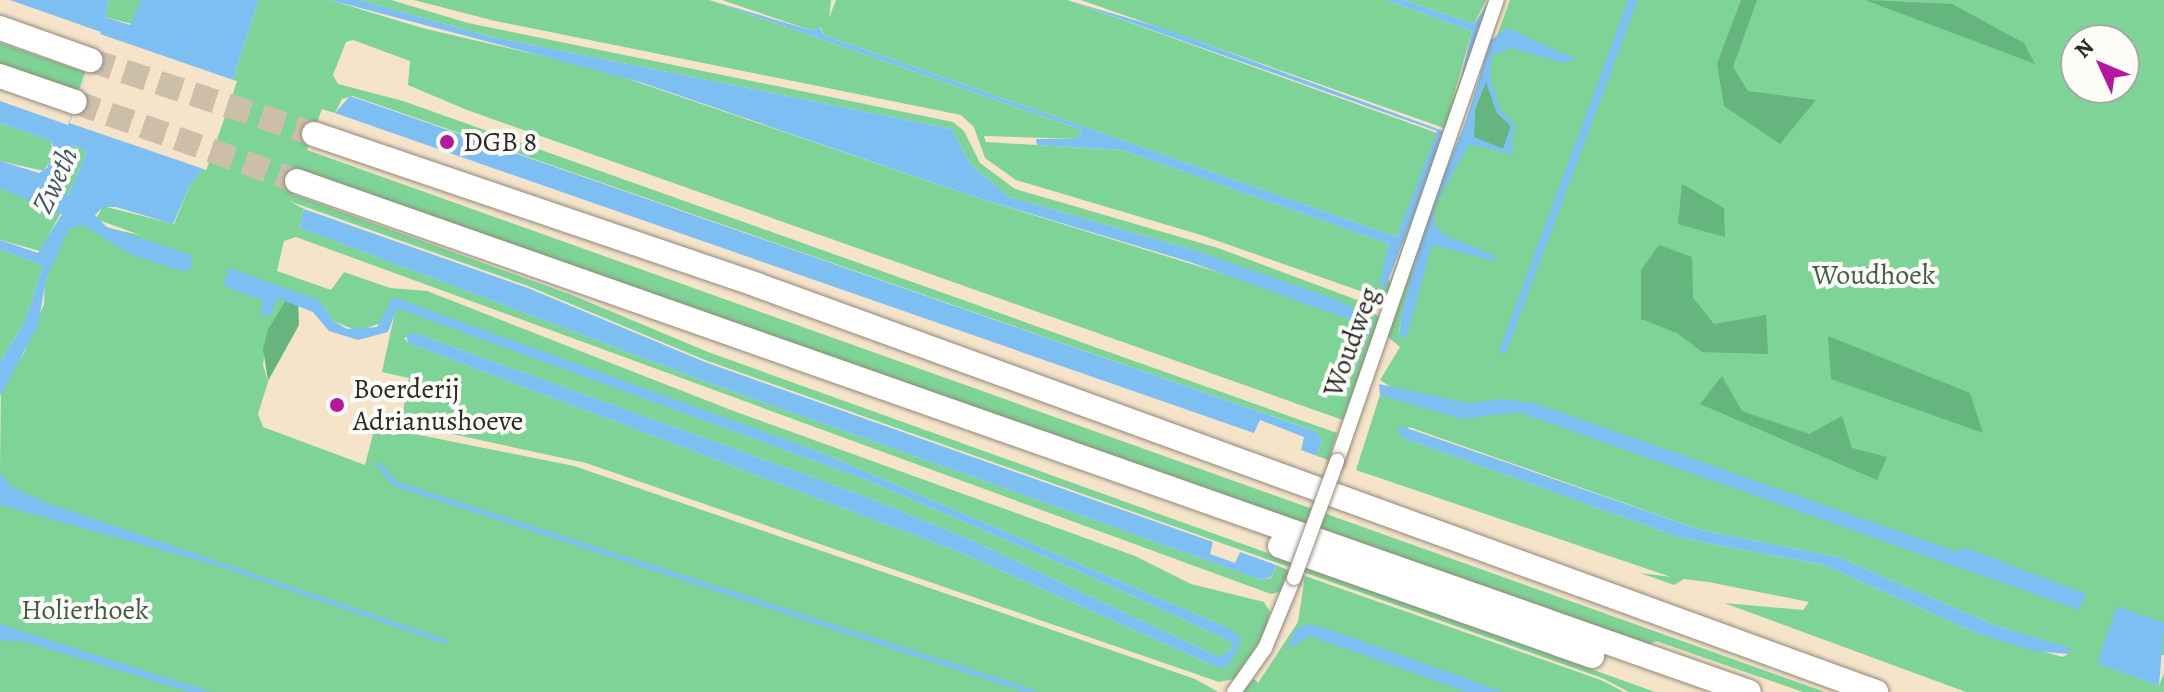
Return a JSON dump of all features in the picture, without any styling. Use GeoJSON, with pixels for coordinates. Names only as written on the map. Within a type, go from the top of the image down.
{"type":"FeatureCollection","features":[{"type":"Feature","properties":{"kind":"highway"},"geometry":{"type":"LineString","coordinates":[[0,28],[90,60]]}},
{"type":"Feature","properties":{"kind":"highway"},"geometry":{"type":"LineString","coordinates":[[0,76],[75,102]]}},
{"type":"Feature","properties":{"kind":"highway"},"geometry":{"type":"LineString","coordinates":[[314,134],[757,285],[1876,692]]}},
{"type":"Feature","properties":{"kind":"highway"},"geometry":{"type":"LineString","coordinates":[[297,181],[737,333],[1061,453],[1749,692]]}},
{"type":"Feature","properties":{"kind":"highway"},"geometry":{"type":"LineString","coordinates":[[1061,453],[1394,589],[1699,692]]}},
{"type":"Feature","properties":{"kind":"street","name":"Woudweg"},"geometry":{"type":"LineString","coordinates":[[1234,692],[1272,635],[1294,578],[1497,0]]}},
{"type":"Feature","properties":{"kind":"green space"},"geometry":{"type":"Polygon","coordinates":[[[109,0],[141,0],[132,24],[105,17],[109,0]]]}},
{"type":"Feature","properties":{"kind":"green space","name":"Holierhoek"},"geometry":{"type":"Polygon","coordinates":[[[259,0],[330,0],[422,28],[602,70],[972,196],[1272,289],[1363,324],[1338,392],[1342,397],[1372,326],[1369,316],[1194,250],[1009,197],[970,164],[952,129],[488,36],[359,0],[391,0],[468,23],[953,122],[964,131],[980,163],[1015,189],[1218,248],[1360,301],[1380,318],[1343,420],[467,110],[408,85],[410,61],[353,40],[346,42],[333,75],[338,84],[403,101],[1337,433],[1328,460],[1317,456],[1322,439],[1315,431],[353,96],[342,99],[335,113],[322,109],[307,150],[1825,692],[1803,692],[1656,641],[1649,645],[300,170],[292,194],[572,295],[708,352],[1655,692],[1629,692],[1602,678],[705,360],[528,286],[289,201],[304,209],[300,228],[715,385],[1262,580],[1271,578],[1276,565],[1288,570],[1280,592],[1271,594],[296,237],[284,241],[277,271],[331,290],[344,272],[390,288],[427,291],[731,410],[1135,556],[1191,584],[1264,602],[1270,612],[1264,635],[1234,679],[1219,682],[586,463],[401,423],[409,378],[382,372],[396,307],[866,480],[1076,570],[1230,641],[1233,648],[1219,657],[967,538],[859,494],[415,333],[404,338],[408,343],[964,554],[1219,668],[1239,649],[1226,627],[825,454],[393,298],[381,323],[358,331],[333,321],[319,300],[290,293],[268,329],[263,365],[268,382],[258,414],[263,427],[365,465],[375,426],[574,466],[1195,679],[1218,692],[0,692],[0,495],[447,640],[46,503],[9,486],[0,471],[1,389],[24,353],[44,304],[45,279],[67,231],[80,222],[140,235],[96,219],[103,206],[174,224],[189,187],[205,165],[259,0]]]}},
{"type":"Feature","properties":{"kind":"green space"},"geometry":{"type":"Polygon","coordinates":[[[414,0],[709,0],[1082,130],[1075,139],[984,136],[986,142],[1122,150],[1389,244],[1383,272],[1390,282],[1444,128],[1081,0],[1386,0],[1472,31],[1451,105],[1490,0],[1494,0],[1388,297],[1383,299],[1201,235],[1016,180],[985,158],[974,127],[961,115],[495,21],[414,0]]]}},
{"type":"Feature","properties":{"kind":"green space"},"geometry":{"type":"Polygon","coordinates":[[[722,0],[831,0],[829,18],[836,0],[1067,0],[1440,134],[1397,237],[824,35],[821,28],[810,30],[722,0]]]}},
{"type":"Feature","properties":{"kind":"green space"},"geometry":{"type":"Polygon","coordinates":[[[1404,0],[1486,0],[1474,24],[1404,0]]]}},
{"type":"Feature","properties":{"kind":"green space","name":"Woudhoek"},"geometry":{"type":"Polygon","coordinates":[[[1510,0],[2164,0],[2164,655],[2098,663],[2159,686],[2164,673],[2164,692],[1966,692],[1724,603],[1803,610],[1809,602],[1708,582],[1684,579],[1674,585],[1640,573],[1671,577],[1356,470],[1380,395],[1388,397],[1391,387],[1380,380],[1400,347],[1387,336],[1418,249],[1398,335],[1435,206],[1510,0]],[[1409,427],[1403,438],[1681,538],[1824,565],[1978,634],[2063,657],[2068,654],[2069,648],[1994,625],[1838,557],[1701,530],[1409,427]]]}},
{"type":"Feature","properties":{"kind":"green space"},"geometry":{"type":"Polygon","coordinates":[[[1741,0],[1757,0],[1733,67],[1748,91],[1816,100],[1780,144],[1724,106],[1717,64],[1741,0]]]}},
{"type":"Feature","properties":{"kind":"green space"},"geometry":{"type":"Polygon","coordinates":[[[1865,0],[1952,4],[2024,43],[2035,64],[1865,0]]]}},
{"type":"Feature","properties":{"kind":"green space"},"geometry":{"type":"Polygon","coordinates":[[[0,43],[85,72],[78,92],[0,65],[0,43]]]}},
{"type":"Feature","properties":{"kind":"green space"},"geometry":{"type":"Polygon","coordinates":[[[1486,81],[1497,113],[1511,126],[1503,149],[1474,138],[1475,109],[1486,81]]]}},
{"type":"Feature","properties":{"kind":"green space"},"geometry":{"type":"Polygon","coordinates":[[[0,123],[51,141],[53,155],[44,171],[0,161],[0,123]]]}},
{"type":"Feature","properties":{"kind":"green space"},"geometry":{"type":"Polygon","coordinates":[[[74,145],[87,152],[68,195],[57,186],[74,145]]]}},
{"type":"Feature","properties":{"kind":"green space"},"geometry":{"type":"Polygon","coordinates":[[[1682,184],[1724,208],[1725,237],[1678,224],[1682,184]]]}},
{"type":"Feature","properties":{"kind":"green space"},"geometry":{"type":"Polygon","coordinates":[[[0,188],[62,211],[40,251],[0,240],[0,188]]]}},
{"type":"Feature","properties":{"kind":"green space"},"geometry":{"type":"Polygon","coordinates":[[[1659,245],[1692,257],[1693,298],[1714,324],[1766,315],[1768,354],[1702,352],[1677,333],[1641,319],[1641,270],[1659,245]]]}},
{"type":"Feature","properties":{"kind":"green space"},"geometry":{"type":"Polygon","coordinates":[[[0,249],[43,266],[25,321],[0,362],[0,249]]]}},
{"type":"Feature","properties":{"kind":"green space"},"geometry":{"type":"Polygon","coordinates":[[[290,293],[298,297],[299,325],[268,381],[263,349],[268,329],[290,293]]]}},
{"type":"Feature","properties":{"kind":"green space"},"geometry":{"type":"Polygon","coordinates":[[[1828,336],[1970,393],[1983,433],[1831,379],[1828,336]]]}},
{"type":"Feature","properties":{"kind":"green space"},"geometry":{"type":"Polygon","coordinates":[[[1722,376],[1742,411],[1809,434],[1842,416],[1852,448],[1887,457],[1877,480],[1700,404],[1722,376]]]}},
{"type":"Feature","properties":{"kind":"green space"},"geometry":{"type":"Polygon","coordinates":[[[1305,576],[1601,680],[1624,692],[1243,692],[1254,679],[1258,683],[1298,622],[1305,576]]]}},
{"type":"Feature","properties":{"kind":"water","name":"Zweth"},"geometry":{"type":"Polygon","coordinates":[[[10,0],[109,0],[105,17],[130,25],[141,0],[259,0],[205,165],[189,187],[173,224],[116,207],[103,207],[95,215],[107,227],[192,255],[191,269],[186,272],[132,255],[83,225],[69,229],[46,279],[38,326],[0,396],[0,362],[25,321],[43,266],[0,249],[0,240],[38,253],[62,214],[0,188],[0,161],[39,173],[47,168],[54,149],[51,141],[0,123],[0,101],[68,125],[101,32],[10,0]],[[74,145],[57,186],[68,195],[87,152],[74,145]]]}},
{"type":"Feature","properties":{"kind":"water"},"geometry":{"type":"Polygon","coordinates":[[[330,0],[359,0],[488,36],[952,129],[970,164],[1009,197],[1194,250],[1340,301],[1370,316],[1372,326],[1340,398],[1338,392],[1363,327],[1359,323],[1190,262],[972,196],[640,82],[330,0]]]}},
{"type":"Feature","properties":{"kind":"water"},"geometry":{"type":"Polygon","coordinates":[[[709,0],[810,30],[820,28],[824,35],[1397,237],[1437,131],[1067,0],[1165,29],[1446,132],[1385,288],[1379,284],[1389,244],[1122,150],[1037,145],[1036,139],[1075,139],[1082,130],[709,0]]]}},
{"type":"Feature","properties":{"kind":"water"},"geometry":{"type":"Polygon","coordinates":[[[1386,0],[1404,0],[1474,24],[1490,0],[1454,106],[1472,31],[1386,0]]]}},
{"type":"Feature","properties":{"kind":"water"},"geometry":{"type":"Polygon","coordinates":[[[1628,0],[1638,0],[1505,355],[1499,351],[1628,0]]]}},
{"type":"Feature","properties":{"kind":"water"},"geometry":{"type":"Polygon","coordinates":[[[1507,28],[1576,59],[1564,63],[1511,48],[1493,55],[1490,76],[1500,110],[1515,125],[1511,147],[1515,155],[1469,144],[1435,206],[1434,223],[1443,234],[1495,256],[1494,261],[1432,245],[1407,335],[1400,339],[1401,316],[1430,207],[1465,124],[1491,40],[1507,28]],[[1486,82],[1475,109],[1474,137],[1503,149],[1511,126],[1497,113],[1486,82]]]}},
{"type":"Feature","properties":{"kind":"water"},"geometry":{"type":"Polygon","coordinates":[[[350,96],[1315,431],[1322,439],[1317,456],[1301,450],[1304,437],[1260,420],[1254,433],[335,113],[350,96]]]}},
{"type":"Feature","properties":{"kind":"water"},"geometry":{"type":"Polygon","coordinates":[[[304,209],[528,288],[705,362],[1213,542],[1210,554],[1235,563],[1240,552],[1276,565],[1271,577],[1262,580],[715,385],[300,228],[304,209]]]}},
{"type":"Feature","properties":{"kind":"water"},"geometry":{"type":"Polygon","coordinates":[[[229,268],[319,300],[333,321],[347,329],[377,327],[393,297],[825,454],[1226,627],[1240,636],[1239,649],[1228,665],[1219,668],[964,554],[408,343],[406,335],[415,333],[859,494],[967,538],[1219,657],[1233,648],[1230,641],[1076,570],[866,480],[397,308],[388,332],[358,340],[329,331],[313,312],[277,298],[270,316],[262,315],[262,300],[223,286],[229,268]]]}},
{"type":"Feature","properties":{"kind":"water"},"geometry":{"type":"Polygon","coordinates":[[[1379,384],[1467,403],[1503,399],[1534,403],[1955,551],[1967,548],[2086,594],[2079,610],[1518,412],[1462,419],[1380,395],[1379,384]]]}},
{"type":"Feature","properties":{"kind":"water"},"geometry":{"type":"Polygon","coordinates":[[[1401,426],[1701,530],[1838,557],[1994,625],[2070,648],[2068,654],[2034,651],[1978,634],[1824,565],[1681,538],[1403,438],[1398,431],[1401,426]]]}},
{"type":"Feature","properties":{"kind":"water"},"geometry":{"type":"Polygon","coordinates":[[[0,471],[10,486],[47,503],[448,640],[446,644],[215,565],[0,505],[0,471]]]}},
{"type":"Feature","properties":{"kind":"water"},"geometry":{"type":"Polygon","coordinates":[[[2117,606],[2164,623],[2159,686],[2097,663],[2117,606]]]}},
{"type":"Feature","properties":{"kind":"water"},"geometry":{"type":"Polygon","coordinates":[[[0,624],[211,692],[190,692],[26,642],[0,640],[0,624]]]}},
{"type":"Feature","properties":{"kind":"water"},"geometry":{"type":"Polygon","coordinates":[[[1308,624],[1503,692],[1467,692],[1310,636],[1287,650],[1295,630],[1308,624]]]}},
{"type":"Feature","properties":{"kind":"pier"},"geometry":{"type":"Polygon","coordinates":[[[100,34],[237,81],[206,170],[69,123],[100,34]]]}},
{"type":"Feature","properties":{"kind":"waterway"},"geometry":{"type":"LineString","coordinates":[[378,464],[394,483],[1034,692]]}},
{"type":"Feature","properties":{"kind":"tunnel"},"geometry":{"type":"LineString","coordinates":[[90,60],[314,134]]}},
{"type":"Feature","properties":{"kind":"tunnel"},"geometry":{"type":"LineString","coordinates":[[75,102],[297,181]]}},
{"type":"Feature","properties":{"kind":"place","name":"DGB 8"},"geometry":{"type":"Point","coordinates":[447,142]}},
{"type":"Feature","properties":{"kind":"place","name":"Boerderij Adrianushoeve"},"geometry":{"type":"Point","coordinates":[337,405]}}]}
